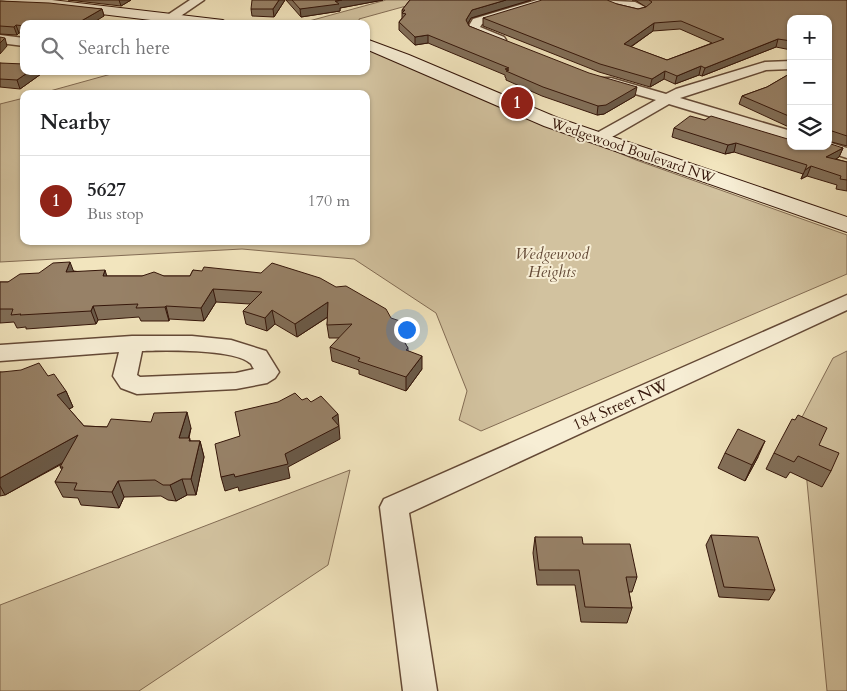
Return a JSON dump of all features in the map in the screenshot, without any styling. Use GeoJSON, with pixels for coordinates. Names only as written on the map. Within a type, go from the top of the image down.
{"type":"FeatureCollection","features":[{"type":"Feature","properties":{"kind":"street"},"geometry":{"type":"LineString","coordinates":[[156,20],[180,0]]}},
{"type":"Feature","properties":{"kind":"street"},"geometry":{"type":"LineString","coordinates":[[0,2],[51,4],[156,20],[198,0]]}},
{"type":"Feature","properties":{"kind":"street"},"geometry":{"type":"LineString","coordinates":[[510,44],[473,29],[477,22],[549,0]]}},
{"type":"Feature","properties":{"kind":"street"},"geometry":{"type":"LineString","coordinates":[[0,39],[20,42]]}},
{"type":"Feature","properties":{"kind":"street","name":"Wedgewood Boulevard NW"},"geometry":{"type":"LineString","coordinates":[[370,46],[403,58],[513,107],[847,225]]}},
{"type":"Feature","properties":{"kind":"street"},"geometry":{"type":"LineString","coordinates":[[765,66],[765,58],[768,55],[777,54],[787,57]]}},
{"type":"Feature","properties":{"kind":"street"},"geometry":{"type":"LineString","coordinates":[[607,141],[677,102],[720,82],[765,66],[787,65]]}},
{"type":"Feature","properties":{"kind":"street"},"geometry":{"type":"LineString","coordinates":[[593,77],[787,135]]}},
{"type":"Feature","properties":{"kind":"street"},"geometry":{"type":"LineString","coordinates":[[832,148],[847,153]]}},
{"type":"Feature","properties":{"kind":"street"},"geometry":{"type":"LineString","coordinates":[[803,210],[847,217]]}},
{"type":"Feature","properties":{"kind":"street","name":"184 Street NW"},"geometry":{"type":"LineString","coordinates":[[420,691],[394,507],[847,302]]}},
{"type":"Feature","properties":{"kind":"street"},"geometry":{"type":"LineString","coordinates":[[0,353],[132,343],[194,342],[232,348],[263,360],[267,366],[267,372],[259,377],[236,381],[138,386],[129,382],[125,376],[132,343]]}},
{"type":"Feature","properties":{"kind":"green space"},"geometry":{"type":"Polygon","coordinates":[[[386,0],[428,0],[359,20],[313,20],[386,0]]]}},
{"type":"Feature","properties":{"kind":"green space","name":"Wedgewood Heights"},"geometry":{"type":"Polygon","coordinates":[[[370,51],[636,160],[847,235],[847,274],[481,431],[459,420],[467,391],[436,313],[354,259],[242,249],[0,262],[0,104],[20,99],[20,245],[370,245],[370,90],[53,90],[108,75],[370,75],[370,51]]]}},
{"type":"Feature","properties":{"kind":"green space"},"geometry":{"type":"Polygon","coordinates":[[[847,351],[847,691],[827,691],[801,419],[833,358],[847,351]]]}},
{"type":"Feature","properties":{"kind":"green space"},"geometry":{"type":"Polygon","coordinates":[[[350,470],[328,565],[139,691],[0,691],[0,605],[350,470]]]}},
{"type":"Feature","properties":{"kind":"building"},"geometry":{"type":"Polygon","coordinates":[[[252,0],[279,0],[273,9],[251,9],[252,0]]]}},
{"type":"Feature","properties":{"kind":"building"},"geometry":{"type":"Polygon","coordinates":[[[292,0],[342,0],[335,1],[339,4],[300,9],[292,0]]]}},
{"type":"Feature","properties":{"kind":"building"},"geometry":{"type":"Polygon","coordinates":[[[410,0],[506,0],[472,10],[466,20],[469,26],[589,73],[637,87],[606,105],[598,106],[543,87],[506,71],[509,70],[505,69],[509,68],[428,35],[415,37],[399,22],[406,14],[402,13],[405,10],[402,10],[410,0]]]}},
{"type":"Feature","properties":{"kind":"building"},"geometry":{"type":"Polygon","coordinates":[[[542,0],[607,0],[638,9],[646,7],[652,2],[649,0],[847,0],[847,136],[832,131],[832,15],[787,15],[787,40],[778,39],[705,68],[701,66],[677,76],[665,71],[652,79],[600,64],[483,18],[542,0]],[[681,21],[654,23],[624,44],[667,60],[724,39],[681,21]]]}},
{"type":"Feature","properties":{"kind":"building"},"geometry":{"type":"Polygon","coordinates":[[[0,1],[49,3],[102,9],[83,20],[20,20],[20,26],[0,26],[0,1]]]}},
{"type":"Feature","properties":{"kind":"building"},"geometry":{"type":"Polygon","coordinates":[[[0,63],[20,64],[20,75],[24,75],[17,80],[0,79],[0,63]]]}},
{"type":"Feature","properties":{"kind":"building"},"geometry":{"type":"Polygon","coordinates":[[[787,75],[787,115],[742,96],[767,87],[787,75]]]}},
{"type":"Feature","properties":{"kind":"building"},"geometry":{"type":"Polygon","coordinates":[[[690,116],[705,120],[711,116],[787,139],[787,150],[832,150],[832,144],[843,148],[826,157],[847,162],[847,180],[840,179],[841,176],[811,166],[805,170],[807,165],[736,143],[728,145],[674,128],[690,116]]]}},
{"type":"Feature","properties":{"kind":"building"},"geometry":{"type":"Polygon","coordinates":[[[70,262],[66,272],[105,270],[103,276],[142,276],[154,272],[164,276],[190,276],[193,270],[202,271],[204,267],[261,273],[272,263],[320,278],[336,287],[346,286],[386,309],[391,318],[400,321],[399,333],[408,348],[406,350],[422,356],[406,377],[358,361],[360,358],[330,347],[352,324],[327,325],[328,302],[295,324],[272,310],[265,318],[243,311],[262,292],[213,289],[201,308],[166,306],[136,308],[138,304],[93,306],[91,311],[20,315],[11,315],[13,309],[0,309],[0,282],[8,282],[20,274],[39,273],[53,263],[70,262]]]}},
{"type":"Feature","properties":{"kind":"building"},"geometry":{"type":"Polygon","coordinates":[[[39,363],[48,376],[54,374],[66,391],[57,395],[84,426],[107,427],[111,419],[151,422],[154,413],[187,412],[179,438],[190,438],[189,441],[200,441],[191,479],[182,479],[170,485],[163,485],[155,480],[118,481],[112,492],[74,490],[77,483],[55,482],[63,467],[60,467],[78,435],[0,478],[0,372],[21,370],[39,363]]]}},
{"type":"Feature","properties":{"kind":"building"},"geometry":{"type":"Polygon","coordinates":[[[295,393],[302,400],[307,398],[311,402],[321,396],[338,414],[332,418],[339,426],[285,454],[288,464],[235,477],[234,474],[221,477],[215,444],[240,436],[235,412],[278,402],[295,393]]]}},
{"type":"Feature","properties":{"kind":"building"},"geometry":{"type":"Polygon","coordinates":[[[798,415],[827,428],[819,445],[839,453],[831,471],[798,456],[794,462],[774,453],[792,419],[795,420],[798,415]]]}},
{"type":"Feature","properties":{"kind":"building"},"geometry":{"type":"Polygon","coordinates":[[[738,429],[765,441],[752,465],[725,453],[738,429]]]}},
{"type":"Feature","properties":{"kind":"building"},"geometry":{"type":"Polygon","coordinates":[[[711,535],[758,537],[775,590],[724,587],[711,535]]]}},
{"type":"Feature","properties":{"kind":"building"},"geometry":{"type":"Polygon","coordinates":[[[535,537],[582,537],[583,544],[630,544],[637,577],[626,577],[632,608],[585,607],[579,570],[539,570],[535,537]]]}},
{"type":"Feature","properties":{"kind":"place","name":"5627"},"geometry":{"type":"Point","coordinates":[517,103]}}]}
